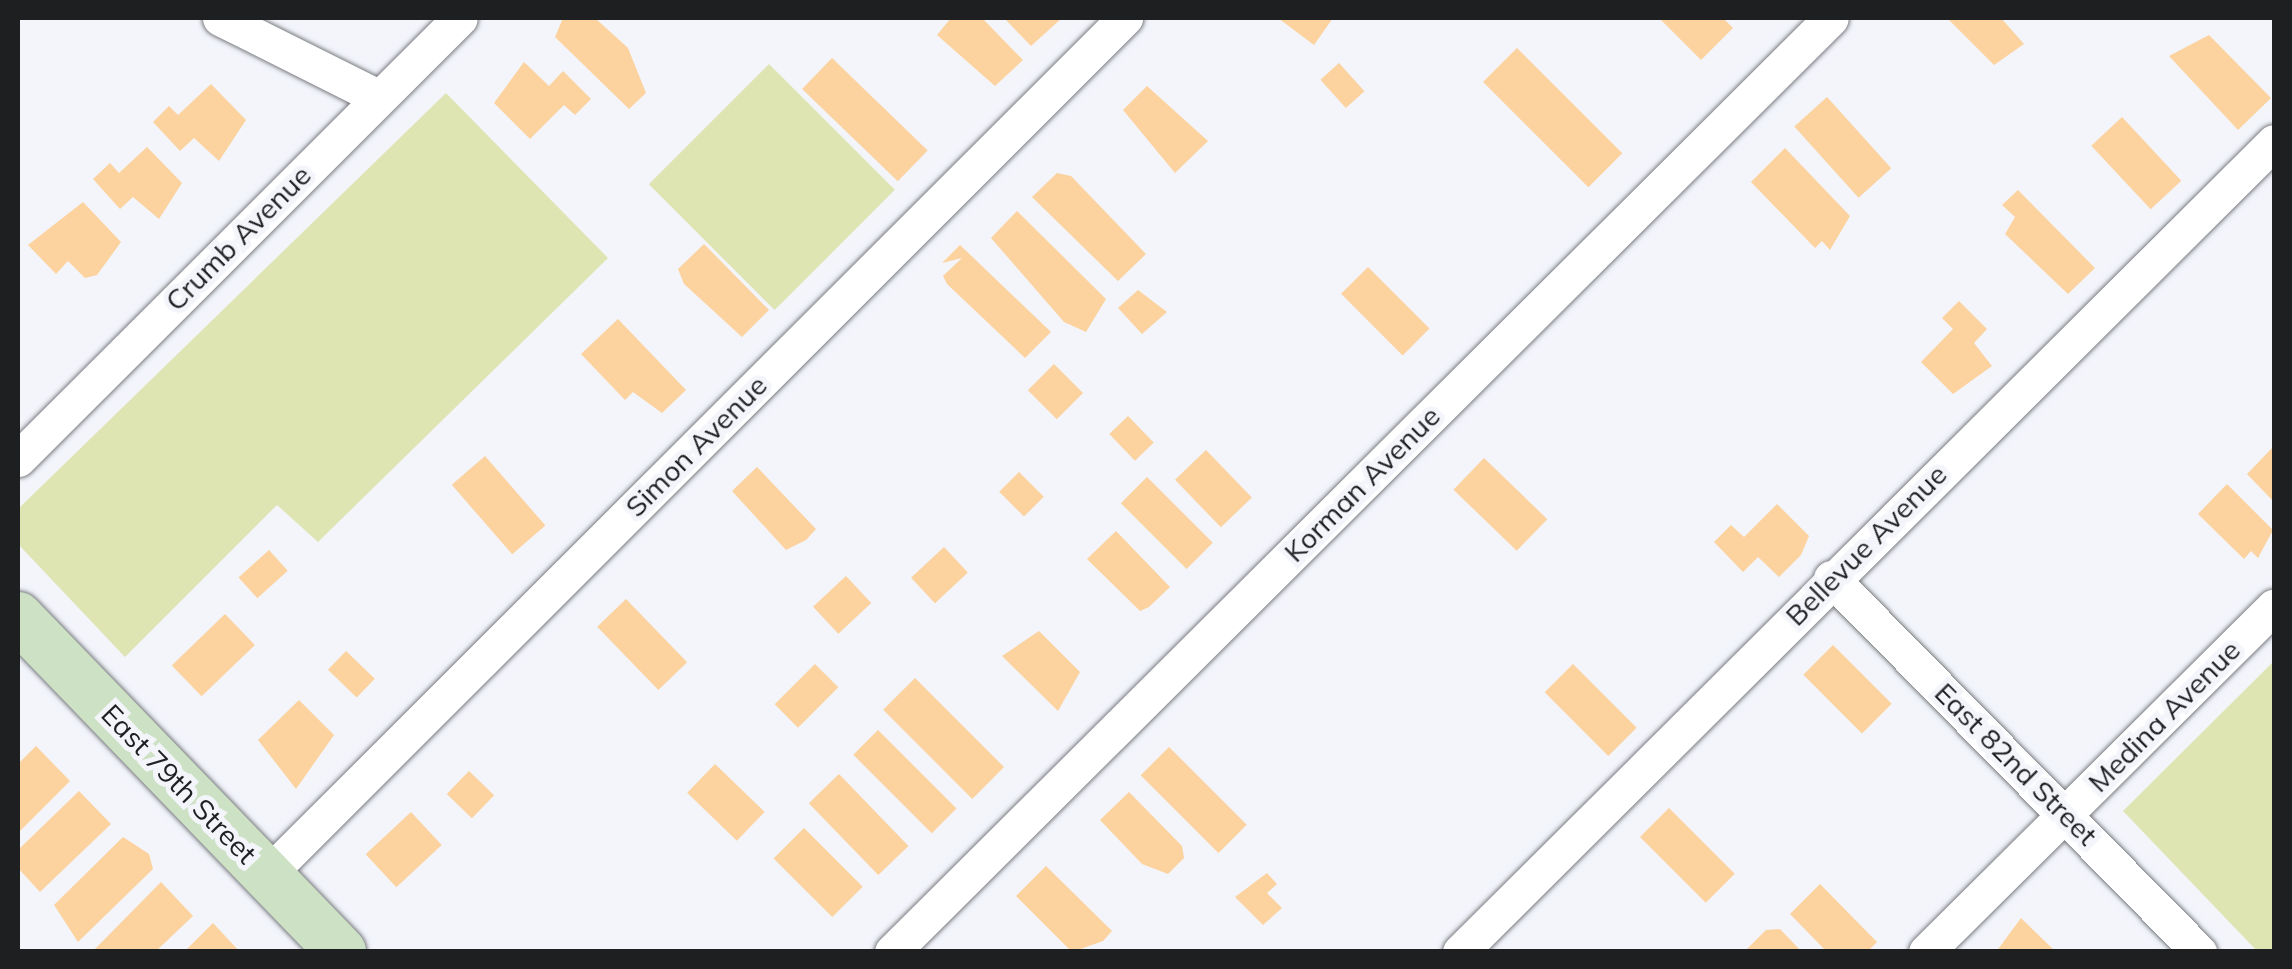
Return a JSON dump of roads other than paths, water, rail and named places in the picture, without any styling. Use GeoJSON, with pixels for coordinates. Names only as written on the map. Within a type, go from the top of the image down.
{"type":"FeatureCollection","features":[{"type":"Feature","properties":{"kind":"main road","name":"East 79th Street"},"geometry":{"type":"LineString","coordinates":[[18,617],[341,952]]}},
{"type":"Feature","properties":{"kind":"street"},"geometry":{"type":"LineString","coordinates":[[220,18],[378,97]]}},
{"type":"Feature","properties":{"kind":"street","name":"Crumb Avenue"},"geometry":{"type":"LineString","coordinates":[[18,459],[460,18]]}},
{"type":"Feature","properties":{"kind":"street","name":"Simon Avenue"},"geometry":{"type":"LineString","coordinates":[[267,875],[1126,18]]}},
{"type":"Feature","properties":{"kind":"street","name":"Korman Avenue"},"geometry":{"type":"LineString","coordinates":[[892,952],[1831,18]]}},
{"type":"Feature","properties":{"kind":"street","name":"Bellevue Avenue"},"geometry":{"type":"LineString","coordinates":[[1460,952],[1831,578],[2274,142]]}},
{"type":"Feature","properties":{"kind":"street","name":"East 82nd Street"},"geometry":{"type":"LineString","coordinates":[[1831,578],[2199,952]]}},
{"type":"Feature","properties":{"kind":"street","name":"Medina Avenue"},"geometry":{"type":"LineString","coordinates":[[1926,952],[2274,607]]}}]}
